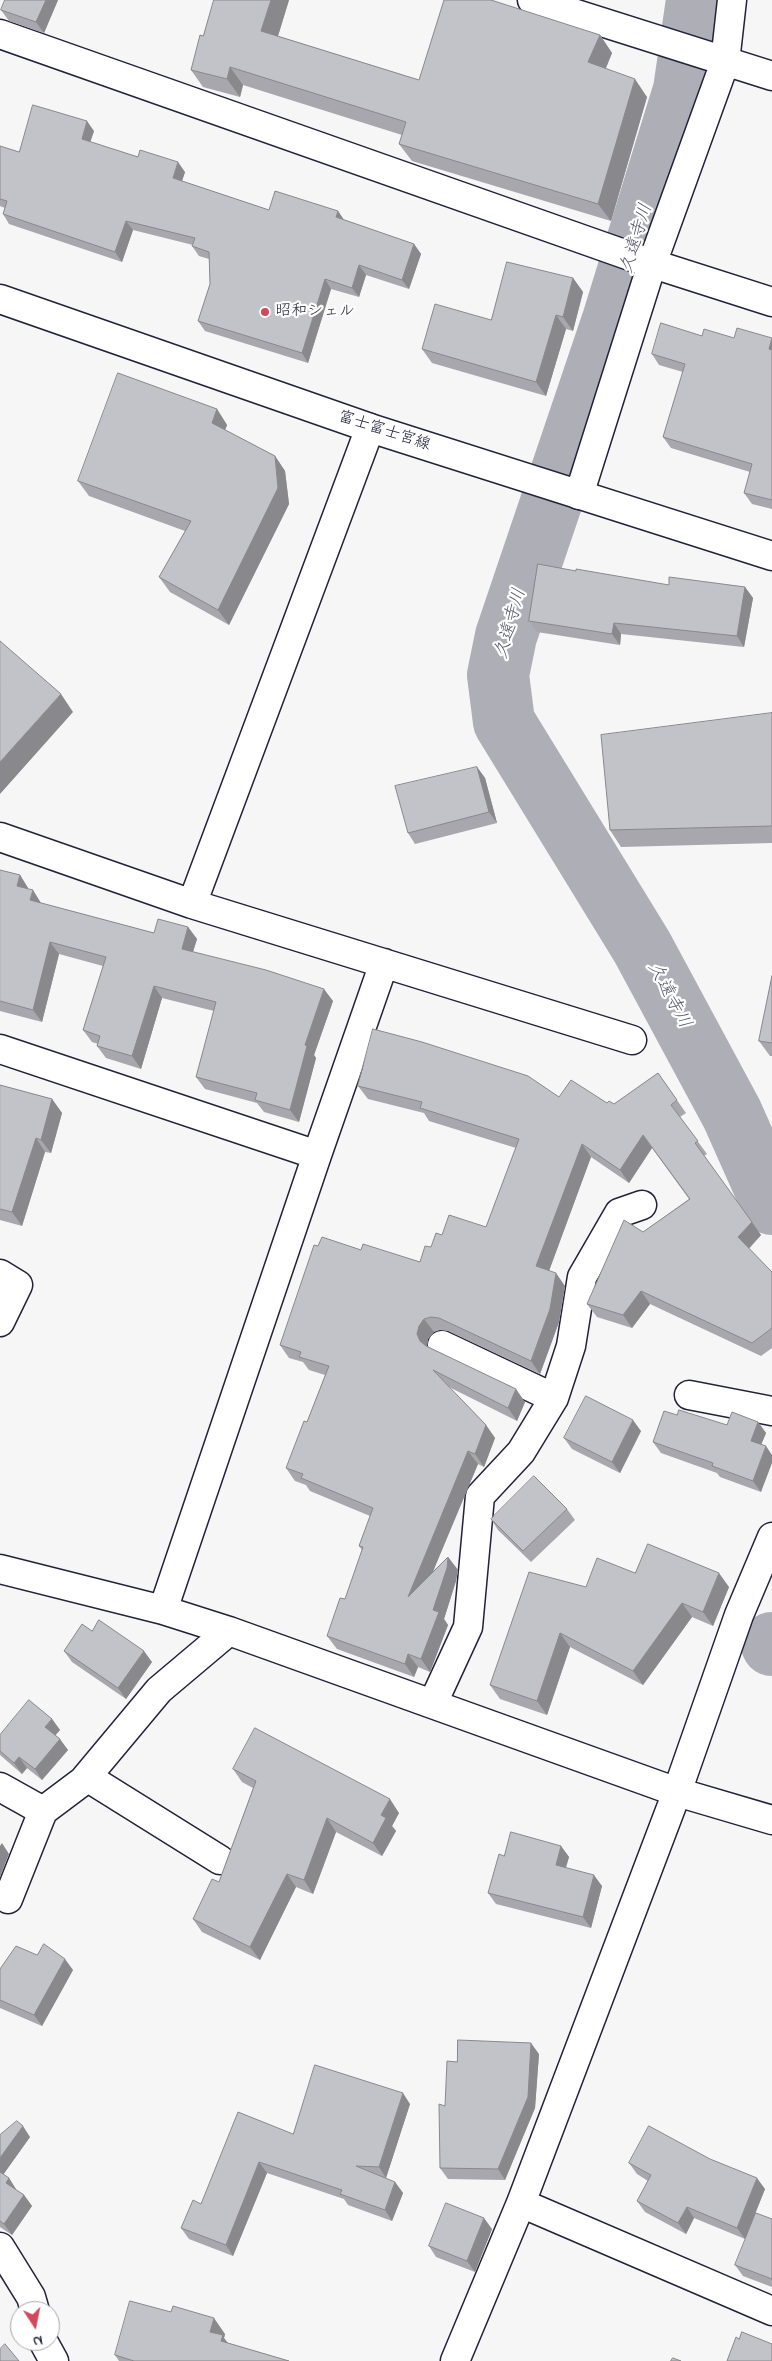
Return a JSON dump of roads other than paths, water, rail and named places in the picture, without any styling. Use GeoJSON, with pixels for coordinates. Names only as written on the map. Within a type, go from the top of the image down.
{"type":"FeatureCollection","features":[{"type":"Feature","properties":{"kind":"street"},"geometry":{"type":"LineString","coordinates":[[532,0],[772,76]]}},
{"type":"Feature","properties":{"kind":"street"},"geometry":{"type":"LineString","coordinates":[[576,494],[649,263],[720,61],[732,0]]}},
{"type":"Feature","properties":{"kind":"street"},"geometry":{"type":"LineString","coordinates":[[0,34],[649,263],[772,302]]}},
{"type":"Feature","properties":{"kind":"street","name":"富士富士宮線"},"geometry":{"type":"LineString","coordinates":[[0,299],[370,428],[772,556]]}},
{"type":"Feature","properties":{"kind":"street"},"geometry":{"type":"LineString","coordinates":[[192,904],[370,428]]}},
{"type":"Feature","properties":{"kind":"street"},"geometry":{"type":"LineString","coordinates":[[0,836],[192,904],[632,1040]]}},
{"type":"Feature","properties":{"kind":"street"},"geometry":{"type":"LineString","coordinates":[[163,1610],[316,1155],[384,963]]}},
{"type":"Feature","properties":{"kind":"street"},"geometry":{"type":"LineString","coordinates":[[0,1049],[316,1155]]}},
{"type":"Feature","properties":{"kind":"street"},"geometry":{"type":"LineString","coordinates":[[433,1702],[468,1627],[480,1496],[521,1452],[554,1398],[570,1346],[582,1277],[619,1213],[642,1205]]}},
{"type":"Feature","properties":{"kind":"street"},"geometry":{"type":"LineString","coordinates":[[0,1274],[18,1285],[0,1322]]}},
{"type":"Feature","properties":{"kind":"street"},"geometry":{"type":"LineString","coordinates":[[442,1345],[554,1398]]}},
{"type":"Feature","properties":{"kind":"street"},"geometry":{"type":"LineString","coordinates":[[689,1395],[772,1411]]}},
{"type":"Feature","properties":{"kind":"street"},"geometry":{"type":"LineString","coordinates":[[455,2361],[521,2203],[677,1792],[739,1615],[772,1537]]}},
{"type":"Feature","properties":{"kind":"street"},"geometry":{"type":"LineString","coordinates":[[0,1569],[163,1610],[229,1631],[433,1702],[677,1792],[772,1820]]}},
{"type":"Feature","properties":{"kind":"street"},"geometry":{"type":"LineString","coordinates":[[8,1898],[43,1811],[87,1777],[159,1690],[229,1631]]}},
{"type":"Feature","properties":{"kind":"street"},"geometry":{"type":"LineString","coordinates":[[87,1777],[220,1860]]}},
{"type":"Feature","properties":{"kind":"street"},"geometry":{"type":"LineString","coordinates":[[0,1787],[43,1811]]}},
{"type":"Feature","properties":{"kind":"street"},"geometry":{"type":"LineString","coordinates":[[521,2203],[772,2311]]}},
{"type":"Feature","properties":{"kind":"street"},"geometry":{"type":"LineString","coordinates":[[0,2247],[32,2301]]}},
{"type":"Feature","properties":{"kind":"waterway","name":"久遠寺川"},"geometry":{"type":"LineString","coordinates":[[697,0],[684,90],[613,320],[506,636],[498,675],[504,722],[642,947],[732,1114],[772,1204]]}},
{"type":"Feature","properties":{"kind":"place","name":"昭和シェル"},"geometry":{"type":"Point","coordinates":[265,312]}}]}
